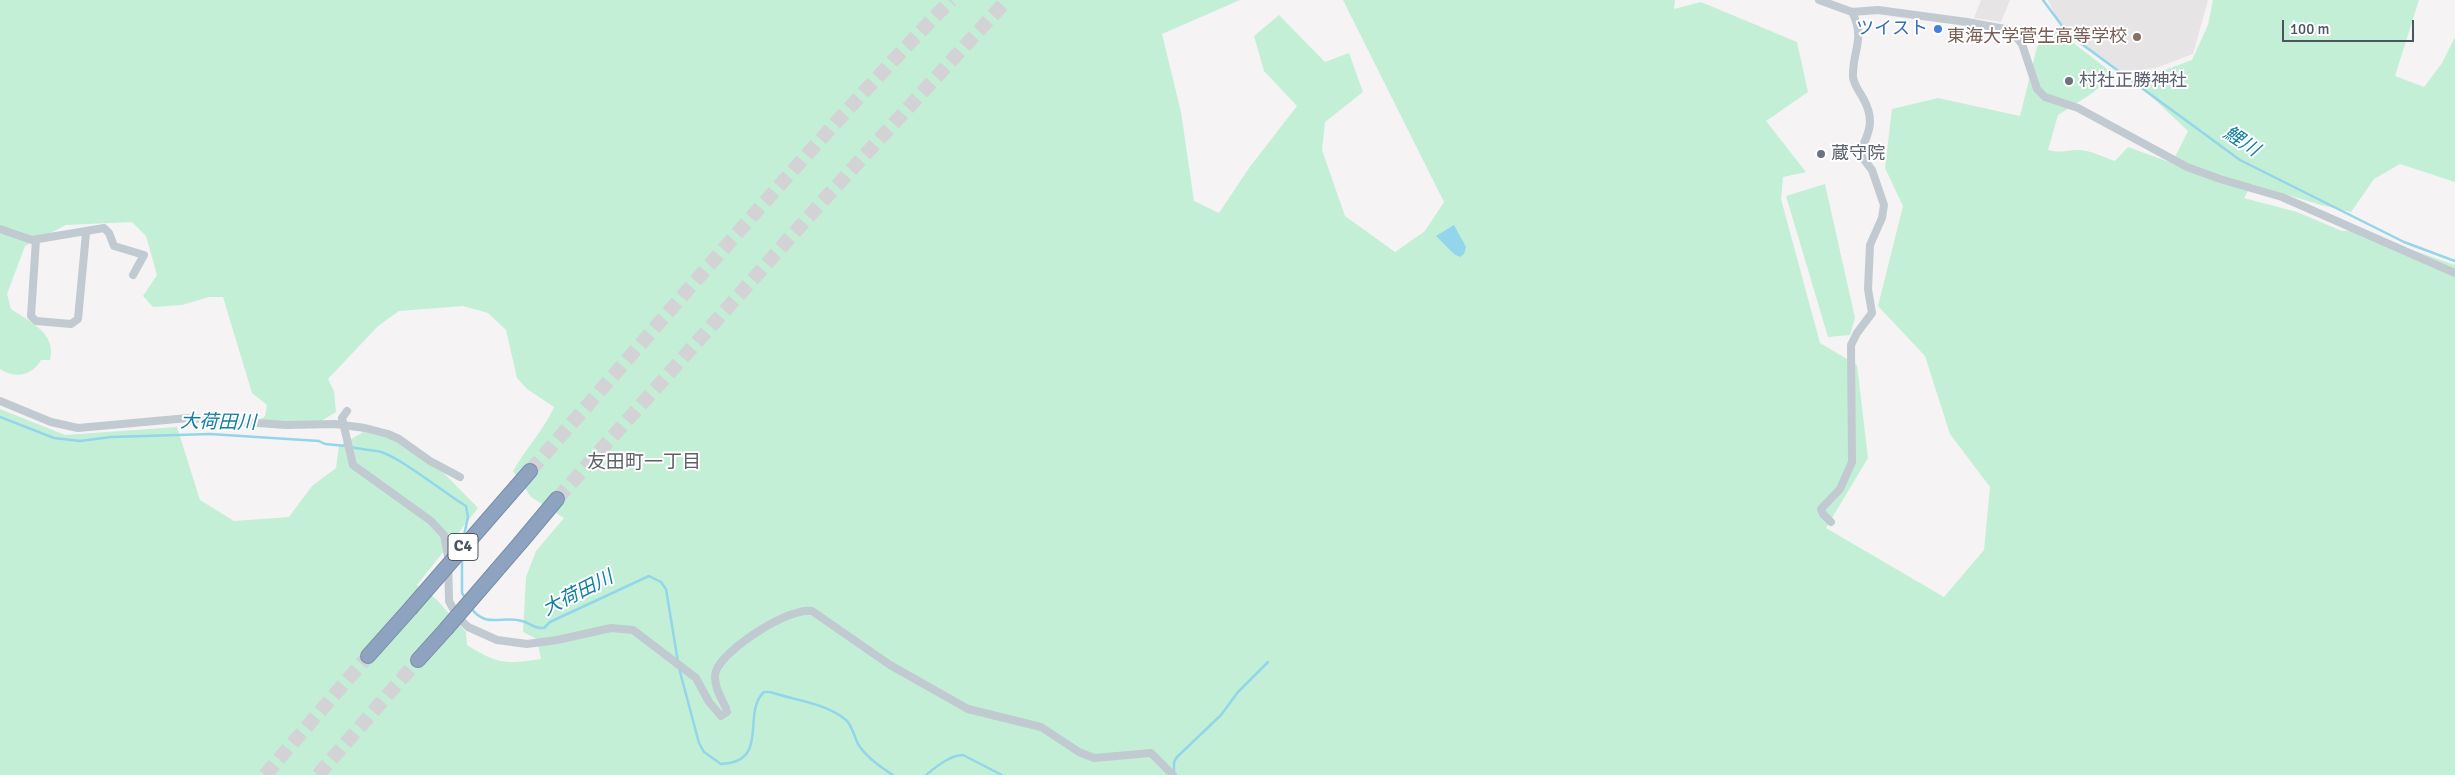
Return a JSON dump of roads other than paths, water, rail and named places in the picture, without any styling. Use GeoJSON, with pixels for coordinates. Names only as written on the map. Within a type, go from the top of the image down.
{"type":"FeatureCollection","features":[{"type":"Feature","properties":{"kind":"highway","name":"C4"},"geometry":{"type":"LineString","coordinates":[[368,656],[530,471]]}},
{"type":"Feature","properties":{"kind":"highway","name":"C4"},"geometry":{"type":"LineString","coordinates":[[418,660],[557,500]]}},
{"type":"Feature","properties":{"kind":"street"},"geometry":{"type":"LineString","coordinates":[[1818,0],[1852,12],[1878,10],[1968,22],[2010,30],[2022,44],[2037,89],[2045,98],[2096,117],[2187,167],[2220,179],[2282,197],[2455,273]]}},
{"type":"Feature","properties":{"kind":"street"},"geometry":{"type":"LineString","coordinates":[[1832,522],[1823,514],[1821,509],[1840,489],[1852,462],[1851,345],[1857,333],[1872,313],[1868,289],[1870,245],[1882,218],[1884,205],[1872,170],[1860,153],[1868,137],[1871,113],[1853,80],[1860,37],[1852,12]]}},
{"type":"Feature","properties":{"kind":"street"},"geometry":{"type":"LineString","coordinates":[[0,229],[36,240],[86,233],[104,228],[109,233],[114,246],[144,254],[133,275]]}},
{"type":"Feature","properties":{"kind":"street"},"geometry":{"type":"LineString","coordinates":[[36,240],[31,316],[36,321],[71,324],[78,319],[86,233]]}},
{"type":"Feature","properties":{"kind":"street"},"geometry":{"type":"LineString","coordinates":[[0,401],[51,422],[78,428],[188,418],[343,428],[388,434],[430,461],[460,477]]}},
{"type":"Feature","properties":{"kind":"street"},"geometry":{"type":"LineString","coordinates":[[347,410],[342,418],[343,428],[353,465],[439,529],[447,545],[449,601],[457,616],[476,633],[497,640],[527,644],[557,640],[611,628],[622,628],[640,634],[696,678],[715,711],[724,716],[726,708],[715,678],[716,670],[726,657],[744,640],[798,610],[812,610],[890,665],[968,709],[1041,726],[1080,752],[1094,758],[1151,753],[1173,775]]}},
{"type":"Feature","properties":{"kind":"water"},"geometry":{"type":"Polygon","coordinates":[[[1454,225],[1466,247],[1464,254],[1460,257],[1454,254],[1436,236],[1454,225]]]}},
{"type":"Feature","properties":{"kind":"waterway","name":"鯉川"},"geometry":{"type":"LineString","coordinates":[[2043,0],[2068,34],[2240,160],[2404,242],[2455,261]]}},
{"type":"Feature","properties":{"kind":"waterway","name":"大荷田川"},"geometry":{"type":"LineString","coordinates":[[0,417],[54,438],[80,441],[111,437],[210,434],[319,441],[325,444],[346,446]]}},
{"type":"Feature","properties":{"kind":"waterway","name":"大荷田川"},"geometry":{"type":"LineString","coordinates":[[351,447],[385,453],[466,506],[468,517],[463,540]]}},
{"type":"Feature","properties":{"kind":"waterway","name":"大荷田川"},"geometry":{"type":"LineString","coordinates":[[462,558],[462,593],[466,599]]}},
{"type":"Feature","properties":{"kind":"waterway","name":"大荷田川"},"geometry":{"type":"LineString","coordinates":[[471,608],[477,614],[489,620],[515,620],[525,622],[537,628],[544,628],[550,622],[649,576],[661,582],[666,589],[678,662]]}},
{"type":"Feature","properties":{"kind":"waterway"},"geometry":{"type":"LineString","coordinates":[[1174,771],[1174,762],[1177,757],[1221,715],[1238,692],[1268,662]]}},
{"type":"Feature","properties":{"kind":"waterway","name":"大荷田川"},"geometry":{"type":"LineString","coordinates":[[679,668],[699,743],[704,752],[721,764],[736,761],[746,755],[751,746],[758,701],[764,692],[770,692],[819,706],[838,714],[846,720],[858,744],[865,753],[893,775]]}},
{"type":"Feature","properties":{"kind":"waterway"},"geometry":{"type":"LineString","coordinates":[[926,775],[948,759],[963,755],[1002,775]]}},
{"type":"Feature","properties":{"kind":"tunnel"},"geometry":{"type":"LineString","coordinates":[[530,471],[790,174],[896,57],[951,0]]}},
{"type":"Feature","properties":{"kind":"tunnel"},"geometry":{"type":"LineString","coordinates":[[557,499],[820,204],[1007,0]]}},
{"type":"Feature","properties":{"kind":"tunnel"},"geometry":{"type":"LineString","coordinates":[[265,775],[368,656]]}},
{"type":"Feature","properties":{"kind":"tunnel"},"geometry":{"type":"LineString","coordinates":[[318,775],[418,660]]}},
{"type":"Feature","properties":{"kind":"place","name":"ツイスト"},"geometry":{"type":"Point","coordinates":[1938,29]}},
{"type":"Feature","properties":{"kind":"place","name":"東海大学菅生高等学校"},"geometry":{"type":"Point","coordinates":[2137,37]}},
{"type":"Feature","properties":{"kind":"place","name":"村社正勝神社"},"geometry":{"type":"Point","coordinates":[2069,81]}},
{"type":"Feature","properties":{"kind":"place","name":"蔵守院"},"geometry":{"type":"Point","coordinates":[1821,154]}},
{"type":"Feature","properties":{"kind":"district","name":"友田町一丁目"},"geometry":{"type":"Point","coordinates":[644,463]}}]}
